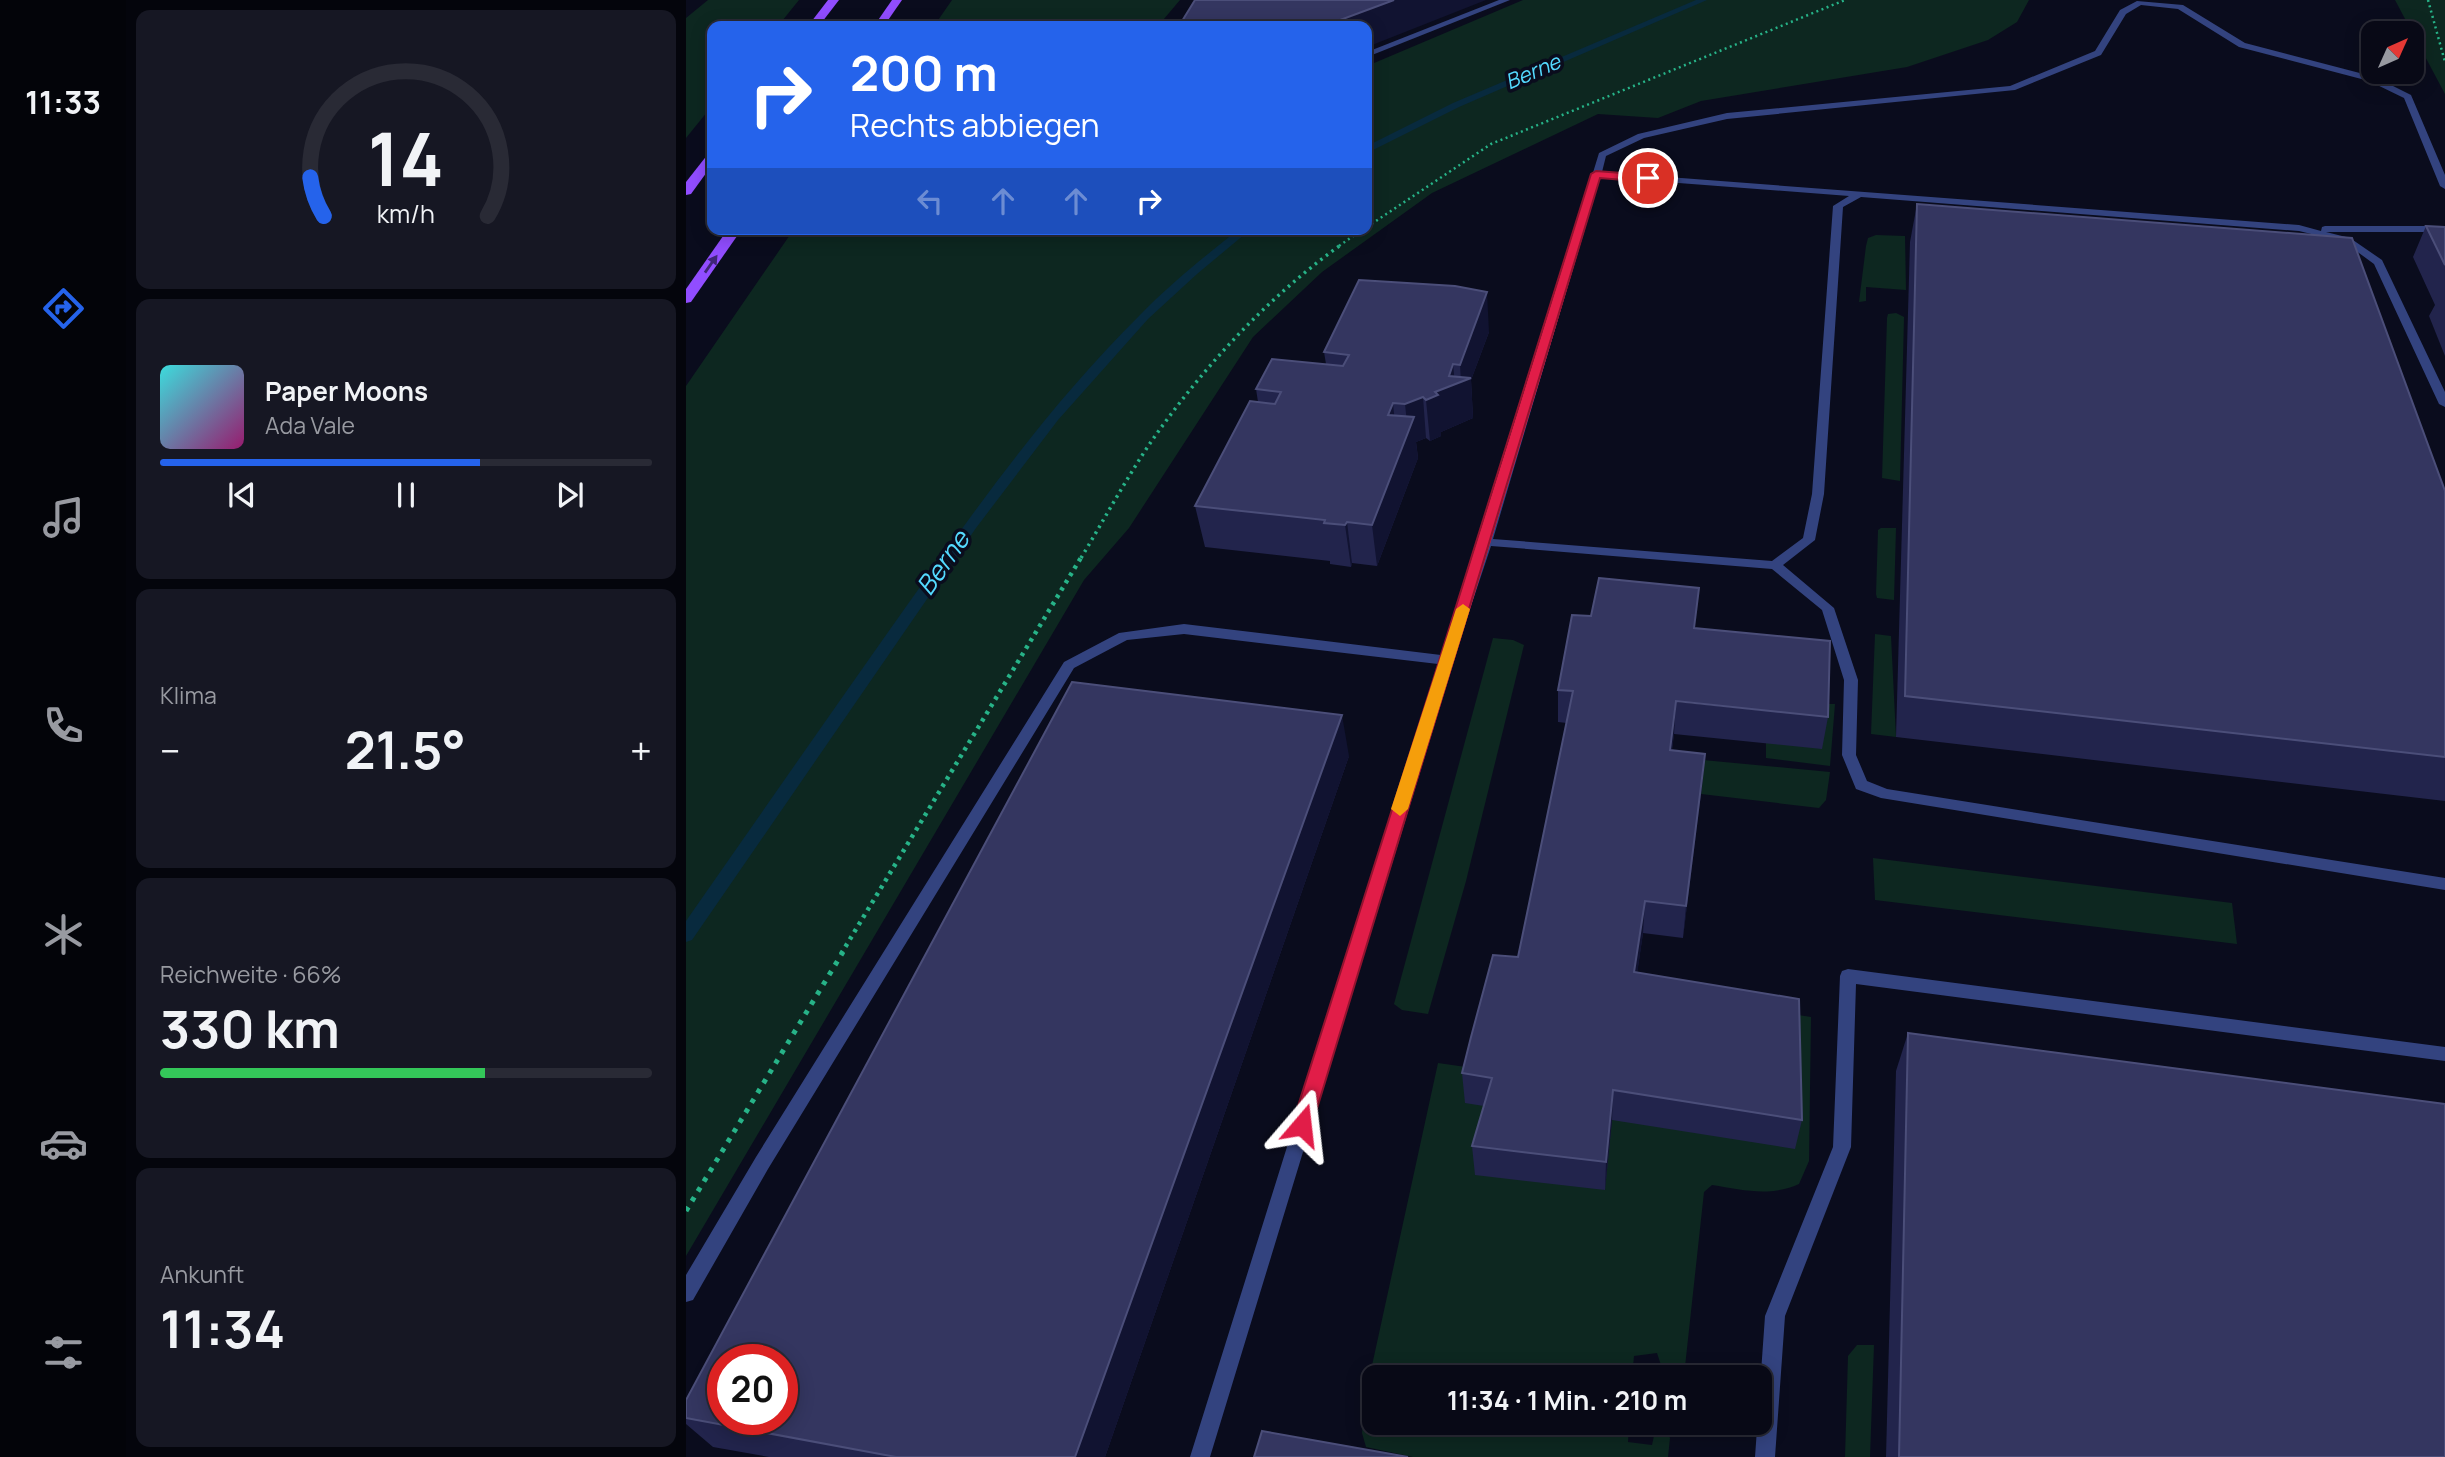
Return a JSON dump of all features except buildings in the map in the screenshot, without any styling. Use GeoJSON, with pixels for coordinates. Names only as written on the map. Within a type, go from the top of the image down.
{"type":"FeatureCollection","features":[{"type":"Feature","properties":{"kind":"main road"},"geometry":{"type":"LineString","coordinates":[[817,21],[834,0]]}},
{"type":"Feature","properties":{"kind":"main road"},"geometry":{"type":"LineString","coordinates":[[882,21],[897,0]]}},
{"type":"Feature","properties":{"kind":"main road"},"geometry":{"type":"LineString","coordinates":[[686,191],[707,164]]}},
{"type":"Feature","properties":{"kind":"main road"},"geometry":{"type":"LineString","coordinates":[[686,299],[731,235]]}},
{"type":"Feature","properties":{"kind":"lane"},"geometry":{"type":"LineString","coordinates":[[1372,53],[1506,0]]}},
{"type":"Feature","properties":{"kind":"lane"},"geometry":{"type":"LineString","coordinates":[[1200,1457],[1446,660],[1486,542],[1602,155],[1641,136],[1679,125],[1727,116],[2012,88],[2098,53],[2123,12],[2140,3],[2180,7],[2242,45],[2372,79],[2408,97],[2445,186]]}},
{"type":"Feature","properties":{"kind":"lane"},"geometry":{"type":"LineString","coordinates":[[1596,174],[2299,228],[2445,229]]}},
{"type":"Feature","properties":{"kind":"lane"},"geometry":{"type":"LineString","coordinates":[[1775,565],[1809,540],[1818,495],[1838,206],[1858,195]]}},
{"type":"Feature","properties":{"kind":"lane"},"geometry":{"type":"LineString","coordinates":[[2299,228],[2347,240],[2378,262],[2445,404]]}},
{"type":"Feature","properties":{"kind":"lane"},"geometry":{"type":"LineString","coordinates":[[1486,542],[1775,565],[1828,608],[1851,680],[1849,755],[1861,785],[1886,794],[2445,884]]}},
{"type":"Feature","properties":{"kind":"lane"},"geometry":{"type":"LineString","coordinates":[[686,1293],[762,1163],[1069,665],[1124,636],[1184,629],[1446,660]]}},
{"type":"Feature","properties":{"kind":"lane"},"geometry":{"type":"LineString","coordinates":[[1765,1457],[1775,1316],[1842,1147],[1848,976],[2445,1054]]}},
{"type":"Feature","properties":{"kind":"path"},"geometry":{"type":"LineString","coordinates":[[1372,224],[1491,144],[1845,0]]}},
{"type":"Feature","properties":{"kind":"path"},"geometry":{"type":"LineString","coordinates":[[2428,0],[2445,62]]}},
{"type":"Feature","properties":{"kind":"green space"},"geometry":{"type":"Polygon","coordinates":[[[708,0],[799,0],[782,21],[707,21],[707,112],[686,138],[686,18],[708,0]]]}},
{"type":"Feature","properties":{"kind":"green space"},"geometry":{"type":"Polygon","coordinates":[[[952,0],[1180,0],[1162,21],[937,21],[952,0]]]}},
{"type":"Feature","properties":{"kind":"green space"},"geometry":{"type":"Polygon","coordinates":[[[1523,0],[2029,0],[2017,22],[1988,40],[1907,67],[1701,101],[1658,118],[1598,114],[1432,193],[1322,272],[1253,337],[1129,528],[1084,580],[686,1256],[686,386],[790,235],[1372,235],[1372,64],[1523,0]]]}},
{"type":"Feature","properties":{"kind":"green space"},"geometry":{"type":"Polygon","coordinates":[[[2395,0],[2445,0],[2445,94],[2424,55],[2424,21],[2406,21],[2395,0]]]}},
{"type":"Feature","properties":{"kind":"green space"},"geometry":{"type":"Polygon","coordinates":[[[1876,235],[1905,236],[1906,290],[1866,287],[1866,301],[1859,302],[1868,238],[1876,235]]]}},
{"type":"Feature","properties":{"kind":"green space"},"geometry":{"type":"Polygon","coordinates":[[[1896,313],[1904,317],[1900,481],[1882,478],[1887,318],[1888,314],[1896,313]]]}},
{"type":"Feature","properties":{"kind":"green space"},"geometry":{"type":"Polygon","coordinates":[[[1896,528],[1894,600],[1877,598],[1876,594],[1878,530],[1896,528]]]}},
{"type":"Feature","properties":{"kind":"green space"},"geometry":{"type":"Polygon","coordinates":[[[1875,634],[1891,636],[1896,737],[1871,734],[1875,634]]]}},
{"type":"Feature","properties":{"kind":"green space"},"geometry":{"type":"Polygon","coordinates":[[[1493,638],[1513,640],[1524,645],[1466,881],[1428,1014],[1402,1010],[1394,1004],[1493,638]]]}},
{"type":"Feature","properties":{"kind":"green space"},"geometry":{"type":"Polygon","coordinates":[[[1823,704],[1835,704],[1830,766],[1766,758],[1766,743],[1823,704]]]}},
{"type":"Feature","properties":{"kind":"green space"},"geometry":{"type":"Polygon","coordinates":[[[1671,757],[1830,772],[1826,800],[1819,808],[1701,794],[1701,787],[1671,757]]]}},
{"type":"Feature","properties":{"kind":"green space"},"geometry":{"type":"Polygon","coordinates":[[[1873,858],[2232,903],[2237,944],[1875,900],[1873,858]]]}},
{"type":"Feature","properties":{"kind":"green space"},"geometry":{"type":"Polygon","coordinates":[[[1638,989],[1811,1017],[1809,1161],[1799,1184],[1788,1188],[1756,1191],[1712,1185],[1704,1192],[1685,1365],[1661,1365],[1657,1353],[1634,1356],[1633,1365],[1372,1365],[1438,1063],[1473,1068],[1494,1108],[1604,1190],[1612,1120],[1638,989]]]}},
{"type":"Feature","properties":{"kind":"green space"},"geometry":{"type":"Polygon","coordinates":[[[1857,1345],[1874,1345],[1870,1457],[1845,1457],[1848,1356],[1857,1345]]]}},
{"type":"Feature","properties":{"kind":"green space"},"geometry":{"type":"Polygon","coordinates":[[[1363,1435],[1628,1435],[1628,1442],[1652,1445],[1654,1435],[1668,1435],[1670,1438],[1668,1457],[1413,1457],[1366,1447],[1363,1435]]]}},
{"type":"Feature","properties":{"kind":"waterway","name":"Berne"},"geometry":{"type":"LineString","coordinates":[[1372,147],[1456,105],[1703,0]]}},
{"type":"Feature","properties":{"kind":"waterway","name":"Berne"},"geometry":{"type":"LineString","coordinates":[[686,935],[932,580],[1012,470],[1054,417],[1144,317],[1193,271],[1238,235]]}},
{"type":"Feature","properties":{"kind":"slow traffic"},"geometry":{"type":"LineString","coordinates":[[1400,809],[1463,609]]}},
{"type":"Feature","properties":{"kind":"route"},"geometry":{"type":"LineString","coordinates":[[1302,1125],[1446,660],[1486,542],[1596,174],[1648,178]]}}]}
